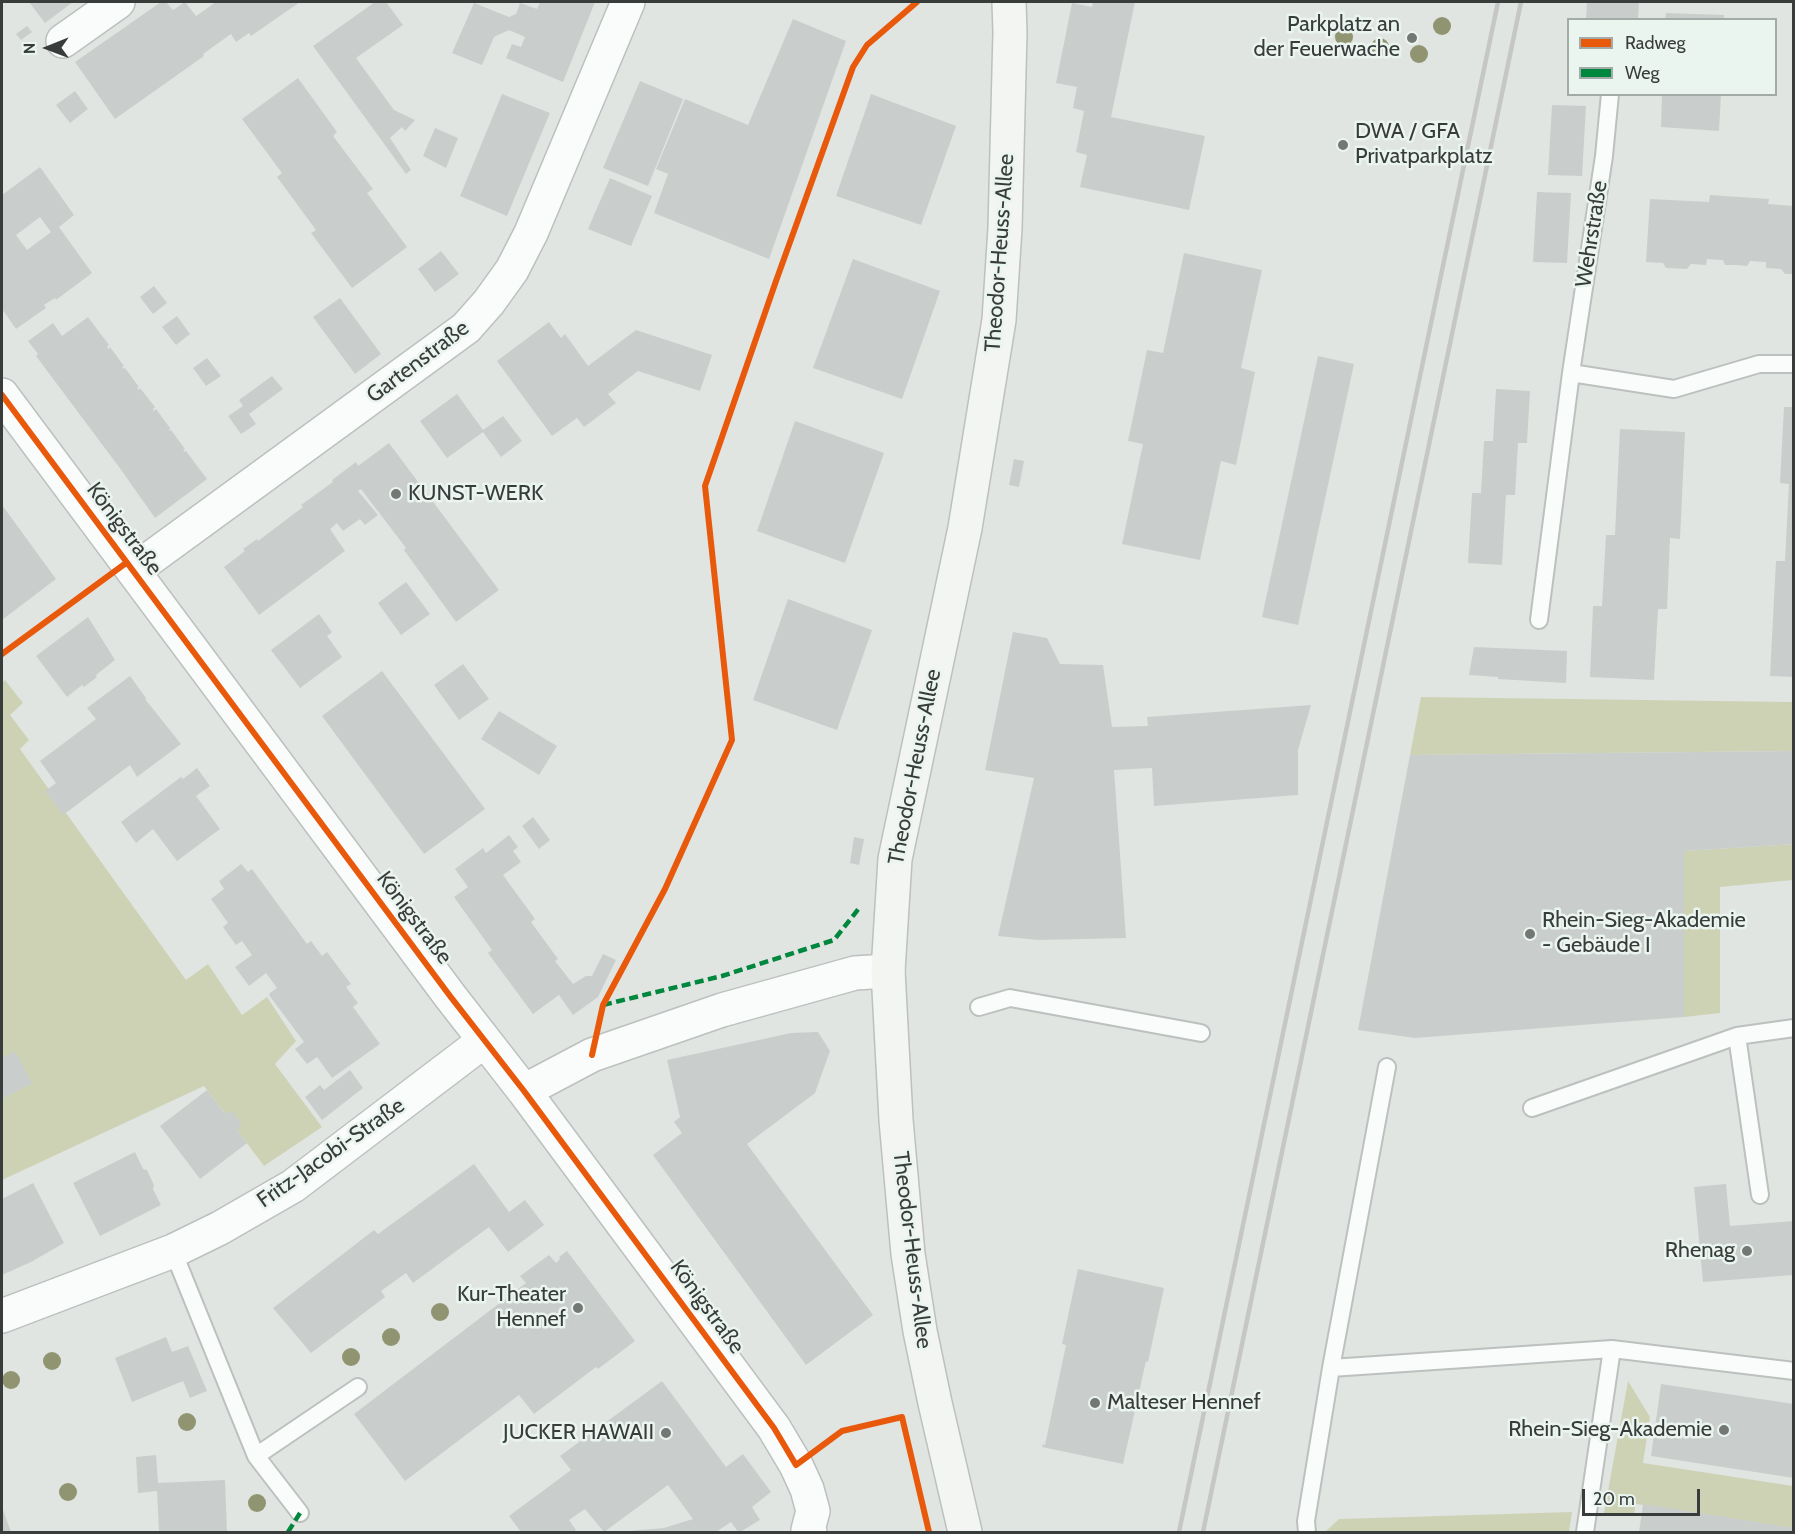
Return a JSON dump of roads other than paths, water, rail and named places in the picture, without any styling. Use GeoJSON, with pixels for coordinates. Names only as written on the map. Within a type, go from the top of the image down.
{"type":"FeatureCollection","features":[{"type":"Feature","properties":{"kind":"street"},"geometry":{"type":"LineString","coordinates":[[63,41],[118,2]]}},
{"type":"Feature","properties":{"kind":"street","name":"Gartenstraße"},"geometry":{"type":"LineString","coordinates":[[133,571],[466,328],[489,302],[512,270],[531,233],[628,2]]}},
{"type":"Feature","properties":{"kind":"street","name":"Theodor-Heuss-Allee"},"geometry":{"type":"LineString","coordinates":[[965,1533],[920,1331],[908,1254],[896,1120],[888,971],[895,859],[965,528],[999,320],[1005,228],[1009,2]]}},
{"type":"Feature","properties":{"kind":"street","name":"Königstraße"},"geometry":{"type":"LineString","coordinates":[[2,395],[774,1428],[807,1489],[813,1511],[808,1532]]}},
{"type":"Feature","properties":{"kind":"street"},"geometry":{"type":"LineString","coordinates":[[524,1091],[592,1055],[722,1010],[855,973],[888,971]]}},
{"type":"Feature","properties":{"kind":"street","name":"Fritz-Jacobi-Straße"},"geometry":{"type":"LineString","coordinates":[[2,1316],[173,1251],[220,1228],[293,1186],[484,1041]]}},
{"type":"Feature","properties":{"kind":"lane","name":"Wehrstraße"},"geometry":{"type":"LineString","coordinates":[[1539,620],[1571,373],[1604,156],[1610,96]]}},
{"type":"Feature","properties":{"kind":"lane"},"geometry":{"type":"LineString","coordinates":[[1571,373],[1674,389],[1759,364],[1794,364]]}},
{"type":"Feature","properties":{"kind":"lane"},"geometry":{"type":"LineString","coordinates":[[979,1007],[1010,998],[1201,1033]]}},
{"type":"Feature","properties":{"kind":"lane"},"geometry":{"type":"LineString","coordinates":[[1532,1108],[1737,1036],[1794,1028]]}},
{"type":"Feature","properties":{"kind":"lane"},"geometry":{"type":"LineString","coordinates":[[1737,1036],[1760,1195]]}},
{"type":"Feature","properties":{"kind":"lane"},"geometry":{"type":"LineString","coordinates":[[1307,1533],[1306,1521],[1331,1368],[1387,1067]]}},
{"type":"Feature","properties":{"kind":"lane"},"geometry":{"type":"LineString","coordinates":[[173,1251],[256,1456],[300,1513]]}},
{"type":"Feature","properties":{"kind":"lane"},"geometry":{"type":"LineString","coordinates":[[1331,1368],[1612,1349],[1794,1371]]}},
{"type":"Feature","properties":{"kind":"lane"},"geometry":{"type":"LineString","coordinates":[[1585,1533],[1612,1349]]}},
{"type":"Feature","properties":{"kind":"lane"},"geometry":{"type":"LineString","coordinates":[[256,1456],[358,1387]]}},
{"type":"Feature","properties":{"kind":"railway"},"geometry":{"type":"LineString","coordinates":[[1179,1532],[1498,2]]}},
{"type":"Feature","properties":{"kind":"railway"},"geometry":{"type":"LineString","coordinates":[[1203,1532],[1521,2]]}},
{"type":"Feature","properties":{"kind":"place","name":"Parkplatz an der Feuerwache"},"geometry":{"type":"Point","coordinates":[1412,38]}},
{"type":"Feature","properties":{"kind":"place","name":"DWA / GFA Privatparkplatz"},"geometry":{"type":"Point","coordinates":[1343,145]}},
{"type":"Feature","properties":{"kind":"place","name":"KUNST-WERK"},"geometry":{"type":"Point","coordinates":[396,494]}},
{"type":"Feature","properties":{"kind":"place","name":"Rhein-Sieg-Akademie - Gebäude I"},"geometry":{"type":"Point","coordinates":[1530,934]}},
{"type":"Feature","properties":{"kind":"place","name":"Rhenag"},"geometry":{"type":"Point","coordinates":[1747,1251]}},
{"type":"Feature","properties":{"kind":"place","name":"Kur-Theater Hennef"},"geometry":{"type":"Point","coordinates":[578,1308]}},
{"type":"Feature","properties":{"kind":"place","name":"Malteser Hennef"},"geometry":{"type":"Point","coordinates":[1095,1403]}},
{"type":"Feature","properties":{"kind":"place","name":"Rhein-Sieg-Akademie"},"geometry":{"type":"Point","coordinates":[1724,1430]}},
{"type":"Feature","properties":{"kind":"place","name":"JUCKER HAWAII"},"geometry":{"type":"Point","coordinates":[666,1433]}}]}
